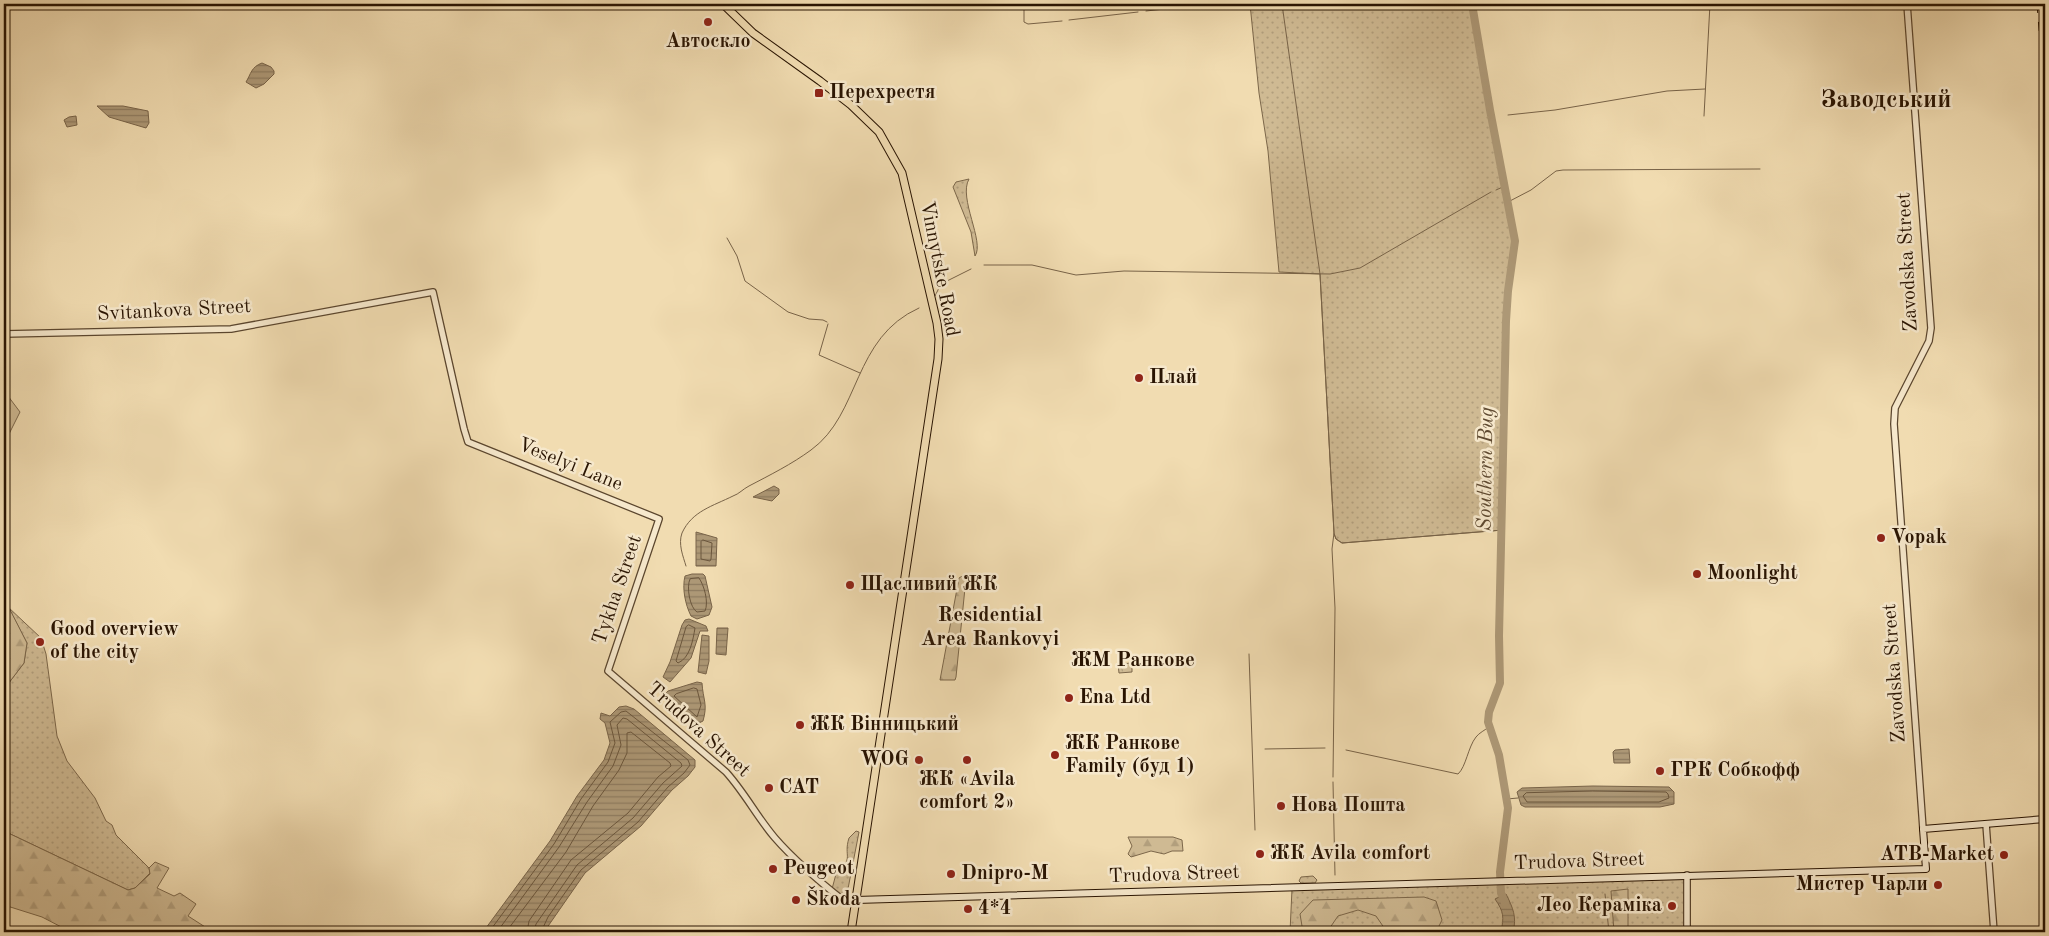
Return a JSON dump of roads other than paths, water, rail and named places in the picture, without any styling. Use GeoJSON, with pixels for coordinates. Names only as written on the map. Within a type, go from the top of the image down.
{"type":"FeatureCollection","features":[{"type":"Feature","properties":{"kind":"main road","name":"Vinnytske Road"},"geometry":{"type":"LineString","coordinates":[[723,4],[753,33],[856,109],[879,132],[902,173],[937,323],[939,339],[938,359],[851,932]]}},
{"type":"Feature","properties":{"kind":"main road"},"geometry":{"type":"LineString","coordinates":[[1923,829],[2045,819]]}},
{"type":"Feature","properties":{"kind":"main road","name":"Zavodska Street"},"geometry":{"type":"LineString","coordinates":[[1923,829],[1926,869]]}},
{"type":"Feature","properties":{"kind":"main road","name":"Trudova Street"},"geometry":{"type":"LineString","coordinates":[[856,900],[1926,869]]}},
{"type":"Feature","properties":{"kind":"street","name":"Zavodska Street"},"geometry":{"type":"LineString","coordinates":[[1907,4],[1931,328],[1929,341],[1895,408],[1894,424],[1923,829]]}},
{"type":"Feature","properties":{"kind":"street","name":"Svitankova Street"},"geometry":{"type":"LineString","coordinates":[[4,334],[163,332],[231,329],[433,292],[468,442]]}},
{"type":"Feature","properties":{"kind":"street","name":"Veselyi Lane"},"geometry":{"type":"LineString","coordinates":[[468,442],[659,519]]}},
{"type":"Feature","properties":{"kind":"street","name":"Tykha Street"},"geometry":{"type":"LineString","coordinates":[[608,671],[659,519]]}},
{"type":"Feature","properties":{"kind":"street","name":"Trudova Street"},"geometry":{"type":"LineString","coordinates":[[608,671],[726,772],[741,788],[776,838],[826,887],[844,901],[856,900]]}},
{"type":"Feature","properties":{"kind":"street"},"geometry":{"type":"LineString","coordinates":[[1986,824],[1994,932]]}},
{"type":"Feature","properties":{"kind":"street"},"geometry":{"type":"LineString","coordinates":[[1687,875],[1687,932]]}},
{"type":"Feature","properties":{"kind":"water"},"geometry":{"type":"Polygon","coordinates":[[[262,63],[271,67],[274,74],[264,84],[256,88],[246,82],[253,69],[262,63]]]}},
{"type":"Feature","properties":{"kind":"water"},"geometry":{"type":"Polygon","coordinates":[[[97,106],[123,106],[148,111],[149,123],[146,128],[109,117],[97,106]]]}},
{"type":"Feature","properties":{"kind":"water"},"geometry":{"type":"Polygon","coordinates":[[[76,116],[77,125],[67,127],[64,120],[76,116]]]}},
{"type":"Feature","properties":{"kind":"water"},"geometry":{"type":"Polygon","coordinates":[[[774,486],[779,489],[779,494],[772,501],[753,497],[774,486]]]}},
{"type":"Feature","properties":{"kind":"water"},"geometry":{"type":"Polygon","coordinates":[[[696,532],[717,538],[716,566],[696,566],[696,532]]]}},
{"type":"Feature","properties":{"kind":"water"},"geometry":{"type":"Polygon","coordinates":[[[703,574],[705,576],[712,607],[709,615],[697,619],[691,616],[684,591],[685,576],[703,574]]]}},
{"type":"Feature","properties":{"kind":"water"},"geometry":{"type":"Polygon","coordinates":[[[689,619],[706,626],[708,631],[700,631],[691,658],[670,682],[663,677],[682,625],[685,620],[689,619]]]}},
{"type":"Feature","properties":{"kind":"water"},"geometry":{"type":"Polygon","coordinates":[[[717,628],[728,628],[726,655],[716,654],[717,628]]]}},
{"type":"Feature","properties":{"kind":"water"},"geometry":{"type":"Polygon","coordinates":[[[702,635],[709,636],[709,661],[706,674],[698,672],[702,635]]]}},
{"type":"Feature","properties":{"kind":"water"},"geometry":{"type":"Polygon","coordinates":[[[697,682],[702,683],[705,706],[703,721],[697,724],[670,700],[666,693],[697,682]]]}},
{"type":"Feature","properties":{"kind":"water"},"geometry":{"type":"Polygon","coordinates":[[[626,706],[634,709],[695,760],[695,767],[641,826],[585,873],[544,932],[483,932],[550,841],[577,796],[604,760],[610,743],[605,723],[600,719],[601,713],[610,716],[619,707],[626,706]]]}},
{"type":"Feature","properties":{"kind":"water"},"geometry":{"type":"Polygon","coordinates":[[[1629,749],[1630,763],[1614,763],[1613,752],[1615,750],[1629,749]]]}},
{"type":"Feature","properties":{"kind":"water"},"geometry":{"type":"Polygon","coordinates":[[[1593,786],[1669,787],[1674,792],[1674,804],[1660,807],[1525,807],[1521,805],[1517,792],[1522,788],[1593,786]]]}},
{"type":"Feature","properties":{"kind":"water"},"geometry":{"type":"Polygon","coordinates":[[[1506,894],[1514,913],[1513,932],[1501,932],[1502,915],[1495,899],[1506,894]]]}},
{"type":"Feature","properties":{"kind":"waterway"},"geometry":{"type":"LineString","coordinates":[[1024,4],[1024,22],[1028,24],[1062,21]]}},
{"type":"Feature","properties":{"kind":"waterway"},"geometry":{"type":"LineString","coordinates":[[1146,11],[1211,4]]}},
{"type":"Feature","properties":{"kind":"waterway"},"geometry":{"type":"LineString","coordinates":[[1282,4],[1320,274],[1334,533],[1332,549],[1335,608],[1333,777]]}},
{"type":"Feature","properties":{"kind":"waterway","name":"Southern Bug"},"geometry":{"type":"LineString","coordinates":[[1472,4],[1515,241],[1506,321],[1499,636],[1500,683],[1489,712],[1488,722],[1499,755],[1508,808],[1500,872],[1501,893],[1505,903]]}},
{"type":"Feature","properties":{"kind":"waterway"},"geometry":{"type":"LineString","coordinates":[[1704,116],[1710,4]]}},
{"type":"Feature","properties":{"kind":"waterway"},"geometry":{"type":"LineString","coordinates":[[1069,20],[1138,12]]}},
{"type":"Feature","properties":{"kind":"waterway"},"geometry":{"type":"LineString","coordinates":[[1508,115],[1555,110],[1667,91],[1705,89]]}},
{"type":"Feature","properties":{"kind":"waterway"},"geometry":{"type":"LineString","coordinates":[[1508,202],[1531,190],[1556,171],[1563,170],[1760,169]]}},
{"type":"Feature","properties":{"kind":"waterway"},"geometry":{"type":"LineString","coordinates":[[1496,190],[1505,186]]}},
{"type":"Feature","properties":{"kind":"waterway"},"geometry":{"type":"LineString","coordinates":[[984,265],[1032,265],[1076,275],[1124,271],[1330,274],[1360,268],[1491,192]]}},
{"type":"Feature","properties":{"kind":"waterway"},"geometry":{"type":"LineString","coordinates":[[727,238],[737,256],[745,281],[788,312],[809,319],[827,322]]}},
{"type":"Feature","properties":{"kind":"waterway"},"geometry":{"type":"LineString","coordinates":[[935,296],[941,284],[971,269]]}},
{"type":"Feature","properties":{"kind":"waterway"},"geometry":{"type":"LineString","coordinates":[[686,566],[681,550],[681,537],[691,519],[704,510],[789,465],[811,450],[827,435],[840,417],[869,357],[881,338],[897,321],[919,308]]}},
{"type":"Feature","properties":{"kind":"waterway"},"geometry":{"type":"LineString","coordinates":[[828,324],[819,355],[860,373]]}},
{"type":"Feature","properties":{"kind":"waterway"},"geometry":{"type":"LineString","coordinates":[[1334,534],[1336,539],[1342,543],[1503,530]]}},
{"type":"Feature","properties":{"kind":"waterway"},"geometry":{"type":"LineString","coordinates":[[1249,654],[1255,830]]}},
{"type":"Feature","properties":{"kind":"waterway"},"geometry":{"type":"LineString","coordinates":[[1346,750],[1458,774],[1476,737],[1489,727]]}},
{"type":"Feature","properties":{"kind":"waterway"},"geometry":{"type":"LineString","coordinates":[[1265,749],[1325,748]]}},
{"type":"Feature","properties":{"kind":"waterway"},"geometry":{"type":"LineString","coordinates":[[1333,782],[1335,875]]}},
{"type":"Feature","properties":{"kind":"waterway"},"geometry":{"type":"LineString","coordinates":[[1507,799],[1518,798]]}},
{"type":"Feature","properties":{"kind":"waterway"},"geometry":{"type":"LineString","coordinates":[[1605,894],[1609,932]]}},
{"type":"Feature","properties":{"kind":"railway"},"geometry":{"type":"LineString","coordinates":[[2037,4],[2045,104]]}},
{"type":"Feature","properties":{"kind":"place","name":"Автоскло"},"geometry":{"type":"Point","coordinates":[708,22]}},
{"type":"Feature","properties":{"kind":"place","name":"Перехрестя"},"geometry":{"type":"Point","coordinates":[819,93]}},
{"type":"Feature","properties":{"kind":"place","name":"Плай"},"geometry":{"type":"Point","coordinates":[1139,378]}},
{"type":"Feature","properties":{"kind":"place","name":"Vopak"},"geometry":{"type":"Point","coordinates":[1881,538]}},
{"type":"Feature","properties":{"kind":"place","name":"Moonlight"},"geometry":{"type":"Point","coordinates":[1697,574]}},
{"type":"Feature","properties":{"kind":"place","name":"Щасливий ЖК"},"geometry":{"type":"Point","coordinates":[850,585]}},
{"type":"Feature","properties":{"kind":"place","name":"Good overview of the city"},"geometry":{"type":"Point","coordinates":[40,642]}},
{"type":"Feature","properties":{"kind":"place","name":"Ena Ltd"},"geometry":{"type":"Point","coordinates":[1069,698]}},
{"type":"Feature","properties":{"kind":"place","name":"ЖК Вінницький"},"geometry":{"type":"Point","coordinates":[800,725]}},
{"type":"Feature","properties":{"kind":"place","name":"ЖК Ранкове Family (буд 1)"},"geometry":{"type":"Point","coordinates":[1055,755]}},
{"type":"Feature","properties":{"kind":"place","name":"WOG"},"geometry":{"type":"Point","coordinates":[919,760]}},
{"type":"Feature","properties":{"kind":"place","name":"ЖК «Avila comfort 2»"},"geometry":{"type":"Point","coordinates":[967,760]}},
{"type":"Feature","properties":{"kind":"place","name":"ГРК Собкофф"},"geometry":{"type":"Point","coordinates":[1660,771]}},
{"type":"Feature","properties":{"kind":"place","name":"САТ"},"geometry":{"type":"Point","coordinates":[769,788]}},
{"type":"Feature","properties":{"kind":"place","name":"Нова Пошта"},"geometry":{"type":"Point","coordinates":[1281,806]}},
{"type":"Feature","properties":{"kind":"place","name":"ЖК Avila comfort"},"geometry":{"type":"Point","coordinates":[1260,854]}},
{"type":"Feature","properties":{"kind":"place","name":"ATB-Market"},"geometry":{"type":"Point","coordinates":[2004,855]}},
{"type":"Feature","properties":{"kind":"place","name":"Peugeot"},"geometry":{"type":"Point","coordinates":[773,869]}},
{"type":"Feature","properties":{"kind":"place","name":"Dnipro-M"},"geometry":{"type":"Point","coordinates":[951,874]}},
{"type":"Feature","properties":{"kind":"place","name":"Мистер Чарли"},"geometry":{"type":"Point","coordinates":[1938,885]}},
{"type":"Feature","properties":{"kind":"place","name":"Škoda"},"geometry":{"type":"Point","coordinates":[796,900]}},
{"type":"Feature","properties":{"kind":"place","name":"Лео Кераміка"},"geometry":{"type":"Point","coordinates":[1672,906]}},
{"type":"Feature","properties":{"kind":"place","name":"4*4"},"geometry":{"type":"Point","coordinates":[968,909]}},
{"type":"Feature","properties":{"kind":"district","name":"Заводський"},"geometry":{"type":"Point","coordinates":[1886,100]}},
{"type":"Feature","properties":{"kind":"district","name":"Residential Area Rankovyi"},"geometry":{"type":"Point","coordinates":[990,627]}},
{"type":"Feature","properties":{"kind":"district","name":"ЖМ Ранкове"},"geometry":{"type":"Point","coordinates":[1133,660]}}]}
